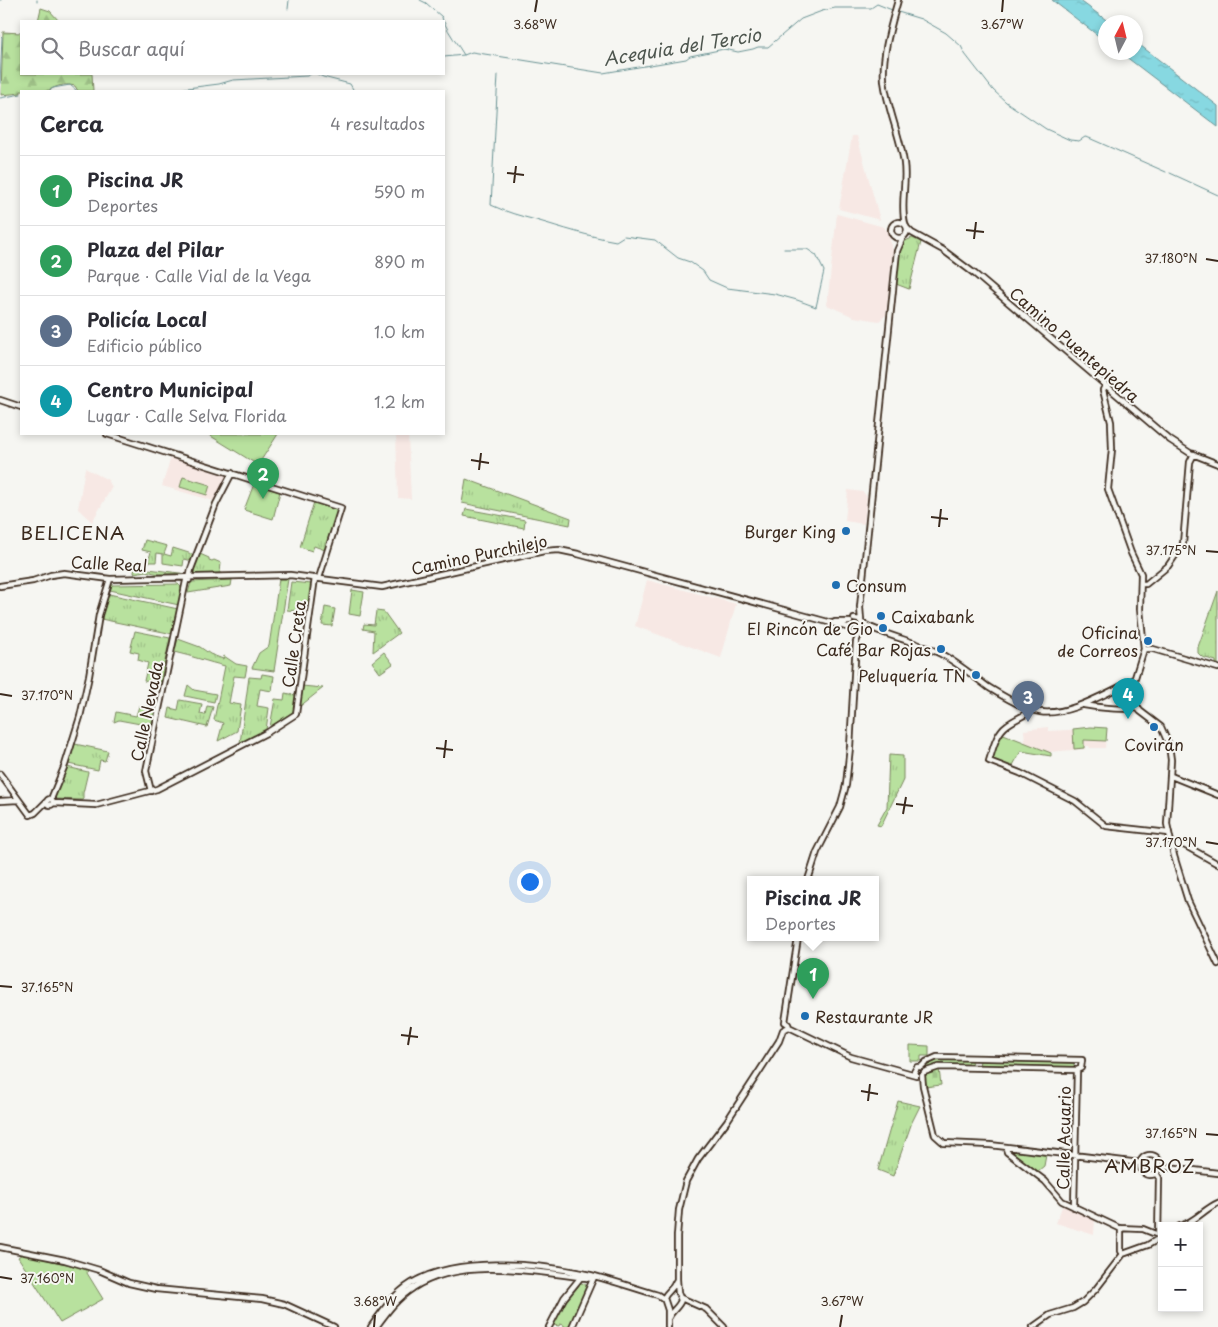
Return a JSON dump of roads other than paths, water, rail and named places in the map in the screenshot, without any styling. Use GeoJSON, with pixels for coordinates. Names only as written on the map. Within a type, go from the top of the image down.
{"type":"FeatureCollection","features":[{"type":"Feature","properties":{"kind":"street"},"geometry":{"type":"LineString","coordinates":[[897,251],[907,232],[902,208],[904,164],[884,79],[887,42],[898,0]]}},
{"type":"Feature","properties":{"kind":"street"},"geometry":{"type":"LineString","coordinates":[[809,876],[817,852],[840,807],[846,785],[856,642],[861,626],[860,607],[897,251],[891,230],[902,208]]}},
{"type":"Feature","properties":{"kind":"street"},"geometry":{"type":"LineString","coordinates":[[895,223],[901,222],[906,226]]}},
{"type":"Feature","properties":{"kind":"street","name":"Camino Puentepiedra"},"geometry":{"type":"LineString","coordinates":[[906,226],[920,237],[949,254],[975,274],[1164,436],[1194,454],[1218,464]]}},
{"type":"Feature","properties":{"kind":"street"},"geometry":{"type":"LineString","coordinates":[[894,236],[898,238],[920,237]]}},
{"type":"Feature","properties":{"kind":"street"},"geometry":{"type":"LineString","coordinates":[[1105,386],[1103,390],[1111,422],[1112,444],[1108,489],[1140,570],[1140,609],[1144,649],[1133,684],[1135,703],[1164,732],[1169,745],[1171,760],[1168,809],[1169,833],[1188,901],[1218,964]]}},
{"type":"Feature","properties":{"kind":"street"},"geometry":{"type":"LineString","coordinates":[[0,400],[20,407]]}},
{"type":"Feature","properties":{"kind":"street"},"geometry":{"type":"LineString","coordinates":[[111,435],[232,473]]}},
{"type":"Feature","properties":{"kind":"street"},"geometry":{"type":"LineString","coordinates":[[1141,584],[1146,584],[1168,566],[1183,544],[1190,462],[1194,454]]}},
{"type":"Feature","properties":{"kind":"street","name":"Calle Creta"},"geometry":{"type":"LineString","coordinates":[[151,790],[157,789],[268,732],[296,714],[317,578],[341,508],[232,473]]}},
{"type":"Feature","properties":{"kind":"street","name":"Calle Nevada"},"geometry":{"type":"LineString","coordinates":[[151,790],[146,771],[174,637],[178,631],[189,578],[216,504],[232,473]]}},
{"type":"Feature","properties":{"kind":"street","name":"Camino Purchilejo"},"geometry":{"type":"LineString","coordinates":[[189,578],[290,575],[382,587],[542,551],[559,550],[826,621],[851,630],[861,626]]}},
{"type":"Feature","properties":{"kind":"street","name":"Calle Real"},"geometry":{"type":"LineString","coordinates":[[0,586],[33,581],[64,573],[110,579],[189,578]]}},
{"type":"Feature","properties":{"kind":"street"},"geometry":{"type":"LineString","coordinates":[[0,774],[30,815],[51,801],[78,724],[89,676],[99,615],[110,579]]}},
{"type":"Feature","properties":{"kind":"street"},"geometry":{"type":"LineString","coordinates":[[856,642],[851,630],[852,620],[860,607]]}},
{"type":"Feature","properties":{"kind":"street","name":"Camino Purchilejo"},"geometry":{"type":"LineString","coordinates":[[826,621],[852,620],[861,626]]}},
{"type":"Feature","properties":{"kind":"street"},"geometry":{"type":"LineString","coordinates":[[861,626],[941,654],[990,688],[1032,710],[1047,712],[1092,704],[1129,709],[1138,708]]}},
{"type":"Feature","properties":{"kind":"street"},"geometry":{"type":"LineString","coordinates":[[1144,649],[1153,649],[1218,668]]}},
{"type":"Feature","properties":{"kind":"street"},"geometry":{"type":"LineString","coordinates":[[1092,704],[1126,684],[1133,684]]}},
{"type":"Feature","properties":{"kind":"street"},"geometry":{"type":"LineString","coordinates":[[1032,710],[1007,725],[998,734],[989,761],[1020,773],[1074,801],[1106,826],[1169,833]]}},
{"type":"Feature","properties":{"kind":"street"},"geometry":{"type":"LineString","coordinates":[[1171,776],[1218,795]]}},
{"type":"Feature","properties":{"kind":"street"},"geometry":{"type":"LineString","coordinates":[[51,801],[96,805],[151,790]]}},
{"type":"Feature","properties":{"kind":"street"},"geometry":{"type":"LineString","coordinates":[[0,801],[18,800]]}},
{"type":"Feature","properties":{"kind":"street"},"geometry":{"type":"LineString","coordinates":[[1172,845],[1184,845],[1218,864]]}},
{"type":"Feature","properties":{"kind":"street"},"geometry":{"type":"LineString","coordinates":[[783,1030],[780,1026],[785,1022],[798,941]]}},
{"type":"Feature","properties":{"kind":"street"},"geometry":{"type":"LineString","coordinates":[[785,1022],[789,1027],[851,1057],[917,1074],[939,1067],[1076,1070]]}},
{"type":"Feature","properties":{"kind":"street"},"geometry":{"type":"LineString","coordinates":[[681,1301],[677,1280],[678,1217],[686,1181],[698,1159],[727,1122],[783,1030],[789,1027]]}},
{"type":"Feature","properties":{"kind":"street","name":"Calle Acuario"},"geometry":{"type":"LineString","coordinates":[[921,1067],[926,1062],[937,1057],[1076,1060],[1077,1098],[1074,1206]]}},
{"type":"Feature","properties":{"kind":"street"},"geometry":{"type":"LineString","coordinates":[[917,1074],[921,1067]]}},
{"type":"Feature","properties":{"kind":"street"},"geometry":{"type":"LineString","coordinates":[[921,1067],[916,1068],[917,1074],[923,1086],[935,1135],[940,1141],[948,1144],[973,1144],[1140,1163]]}},
{"type":"Feature","properties":{"kind":"street"},"geometry":{"type":"LineString","coordinates":[[1006,1148],[1007,1152],[1045,1181],[1062,1201],[1121,1228],[1143,1229],[1158,1235]]}},
{"type":"Feature","properties":{"kind":"street"},"geometry":{"type":"LineString","coordinates":[[1151,1154],[1158,1158],[1160,1166],[1156,1173],[1150,1175],[1145,1174],[1141,1169],[1140,1163],[1143,1157],[1151,1154]]}},
{"type":"Feature","properties":{"kind":"street"},"geometry":{"type":"LineString","coordinates":[[1160,1166],[1218,1173]]}},
{"type":"Feature","properties":{"kind":"street"},"geometry":{"type":"LineString","coordinates":[[1156,1173],[1159,1178],[1159,1222]]}},
{"type":"Feature","properties":{"kind":"street"},"geometry":{"type":"LineString","coordinates":[[1191,1222],[1218,1203]]}},
{"type":"Feature","properties":{"kind":"street"},"geometry":{"type":"LineString","coordinates":[[1121,1228],[1121,1251],[1123,1254]]}},
{"type":"Feature","properties":{"kind":"street"},"geometry":{"type":"LineString","coordinates":[[1033,1327],[1050,1315],[1073,1308],[1083,1302],[1096,1289],[1123,1254],[1148,1246],[1158,1239]]}},
{"type":"Feature","properties":{"kind":"street"},"geometry":{"type":"LineString","coordinates":[[0,1247],[64,1260],[99,1270],[129,1283],[156,1289],[277,1302],[334,1327]]}},
{"type":"Feature","properties":{"kind":"street"},"geometry":{"type":"LineString","coordinates":[[370,1327],[390,1301],[403,1290],[421,1278],[440,1271],[468,1266],[538,1266],[581,1277],[590,1287]]}},
{"type":"Feature","properties":{"kind":"street"},"geometry":{"type":"LineString","coordinates":[[376,1327],[390,1308],[404,1294],[422,1283],[445,1274],[466,1271],[534,1270],[581,1277],[594,1277],[665,1297]]}},
{"type":"Feature","properties":{"kind":"street"},"geometry":{"type":"LineString","coordinates":[[549,1327],[564,1298],[581,1277]]}},
{"type":"Feature","properties":{"kind":"street"},"geometry":{"type":"LineString","coordinates":[[572,1327],[594,1277]]}},
{"type":"Feature","properties":{"kind":"street"},"geometry":{"type":"LineString","coordinates":[[665,1297],[677,1280]]}},
{"type":"Feature","properties":{"kind":"street"},"geometry":{"type":"LineString","coordinates":[[671,1291],[678,1293]]}},
{"type":"Feature","properties":{"kind":"street"},"geometry":{"type":"LineString","coordinates":[[665,1297],[669,1317],[668,1327]]}},
{"type":"Feature","properties":{"kind":"street"},"geometry":{"type":"LineString","coordinates":[[681,1301],[690,1302],[706,1309],[724,1327]]}},
{"type":"Feature","properties":{"kind":"street"},"geometry":{"type":"LineString","coordinates":[[669,1317],[681,1301]]}},
{"type":"Feature","properties":{"kind":"street"},"geometry":{"type":"LineString","coordinates":[[667,1306],[675,1308]]}},
{"type":"Feature","properties":{"kind":"water"},"geometry":{"type":"Polygon","coordinates":[[[1052,0],[1079,0],[1099,15],[1098,36],[1052,0]]]}},
{"type":"Feature","properties":{"kind":"water"},"geometry":{"type":"Polygon","coordinates":[[[1143,47],[1218,106],[1218,127],[1130,60],[1143,60],[1143,47]]]}},
{"type":"Feature","properties":{"kind":"waterway"},"geometry":{"type":"LineString","coordinates":[[288,9],[289,0]]}},
{"type":"Feature","properties":{"kind":"waterway","name":"Acequia del Tercio"},"geometry":{"type":"LineString","coordinates":[[420,0],[442,17],[443,20]]}},
{"type":"Feature","properties":{"kind":"waterway","name":"Acequia del Tercio"},"geometry":{"type":"LineString","coordinates":[[445,24],[464,55],[472,52],[603,73],[686,59],[690,56],[724,49],[738,52],[758,47],[768,47],[801,19],[835,8],[871,8],[877,4],[892,10]]}},
{"type":"Feature","properties":{"kind":"waterway","name":"Acequia del Tercio"},"geometry":{"type":"LineString","coordinates":[[898,12],[921,19],[946,33],[961,46],[993,90],[1006,102],[1046,129],[1070,140],[1079,141],[1085,137],[1089,138],[1166,172]]}},
{"type":"Feature","properties":{"kind":"waterway"},"geometry":{"type":"LineString","coordinates":[[0,35],[2,37],[0,83]]}},
{"type":"Feature","properties":{"kind":"waterway","name":"Acequia del Tercio"},"geometry":{"type":"LineString","coordinates":[[445,57],[464,55]]}},
{"type":"Feature","properties":{"kind":"waterway"},"geometry":{"type":"LineString","coordinates":[[171,90],[219,84],[233,80],[309,75]]}},
{"type":"Feature","properties":{"kind":"waterway"},"geometry":{"type":"LineString","coordinates":[[319,75],[350,84],[353,90]]}},
{"type":"Feature","properties":{"kind":"waterway"},"geometry":{"type":"LineString","coordinates":[[498,75],[491,205],[575,232],[605,239],[616,241],[624,236],[655,240],[678,258],[690,262],[703,271],[709,280],[727,288],[775,294],[816,307],[824,271],[816,255],[807,249],[784,249]]}},
{"type":"Feature","properties":{"kind":"waterway"},"geometry":{"type":"LineString","coordinates":[[50,90],[70,85],[76,90]]}},
{"type":"Feature","properties":{"kind":"waterway"},"geometry":{"type":"LineString","coordinates":[[0,98],[20,94]]}},
{"type":"Feature","properties":{"kind":"waterway","name":"Acequia del Tercio"},"geometry":{"type":"LineString","coordinates":[[1170,173],[1218,195]]}},
{"type":"Feature","properties":{"kind":"place","name":"Plaza del Pilar"},"geometry":{"type":"Point","coordinates":[263,499]}},
{"type":"Feature","properties":{"kind":"place","name":"Burger King"},"geometry":{"type":"Point","coordinates":[846,531]}},
{"type":"Feature","properties":{"kind":"place","name":"Consum"},"geometry":{"type":"Point","coordinates":[836,585]}},
{"type":"Feature","properties":{"kind":"place","name":"Caixabank"},"geometry":{"type":"Point","coordinates":[881,616]}},
{"type":"Feature","properties":{"kind":"place","name":"El Rincón de Gio"},"geometry":{"type":"Point","coordinates":[883,628]}},
{"type":"Feature","properties":{"kind":"place","name":"Oficina de Correos"},"geometry":{"type":"Point","coordinates":[1148,641]}},
{"type":"Feature","properties":{"kind":"place","name":"Café Bar Rojas"},"geometry":{"type":"Point","coordinates":[941,649]}},
{"type":"Feature","properties":{"kind":"place","name":"Peluquería TN"},"geometry":{"type":"Point","coordinates":[976,675]}},
{"type":"Feature","properties":{"kind":"place","name":"Centro Municipal"},"geometry":{"type":"Point","coordinates":[1128,719]}},
{"type":"Feature","properties":{"kind":"place","name":"Policía Local"},"geometry":{"type":"Point","coordinates":[1028,722]}},
{"type":"Feature","properties":{"kind":"place","name":"Covirán"},"geometry":{"type":"Point","coordinates":[1154,727]}},
{"type":"Feature","properties":{"kind":"place","name":"Piscina JR"},"geometry":{"type":"Point","coordinates":[813,999]}},
{"type":"Feature","properties":{"kind":"place","name":"Restaurante JR"},"geometry":{"type":"Point","coordinates":[805,1016]}},
{"type":"Feature","properties":{"kind":"district","name":"BELICENA"},"geometry":{"type":"Point","coordinates":[73,532]}},
{"type":"Feature","properties":{"kind":"district","name":"AMBROZ"},"geometry":{"type":"Point","coordinates":[1150,1165]}}]}
